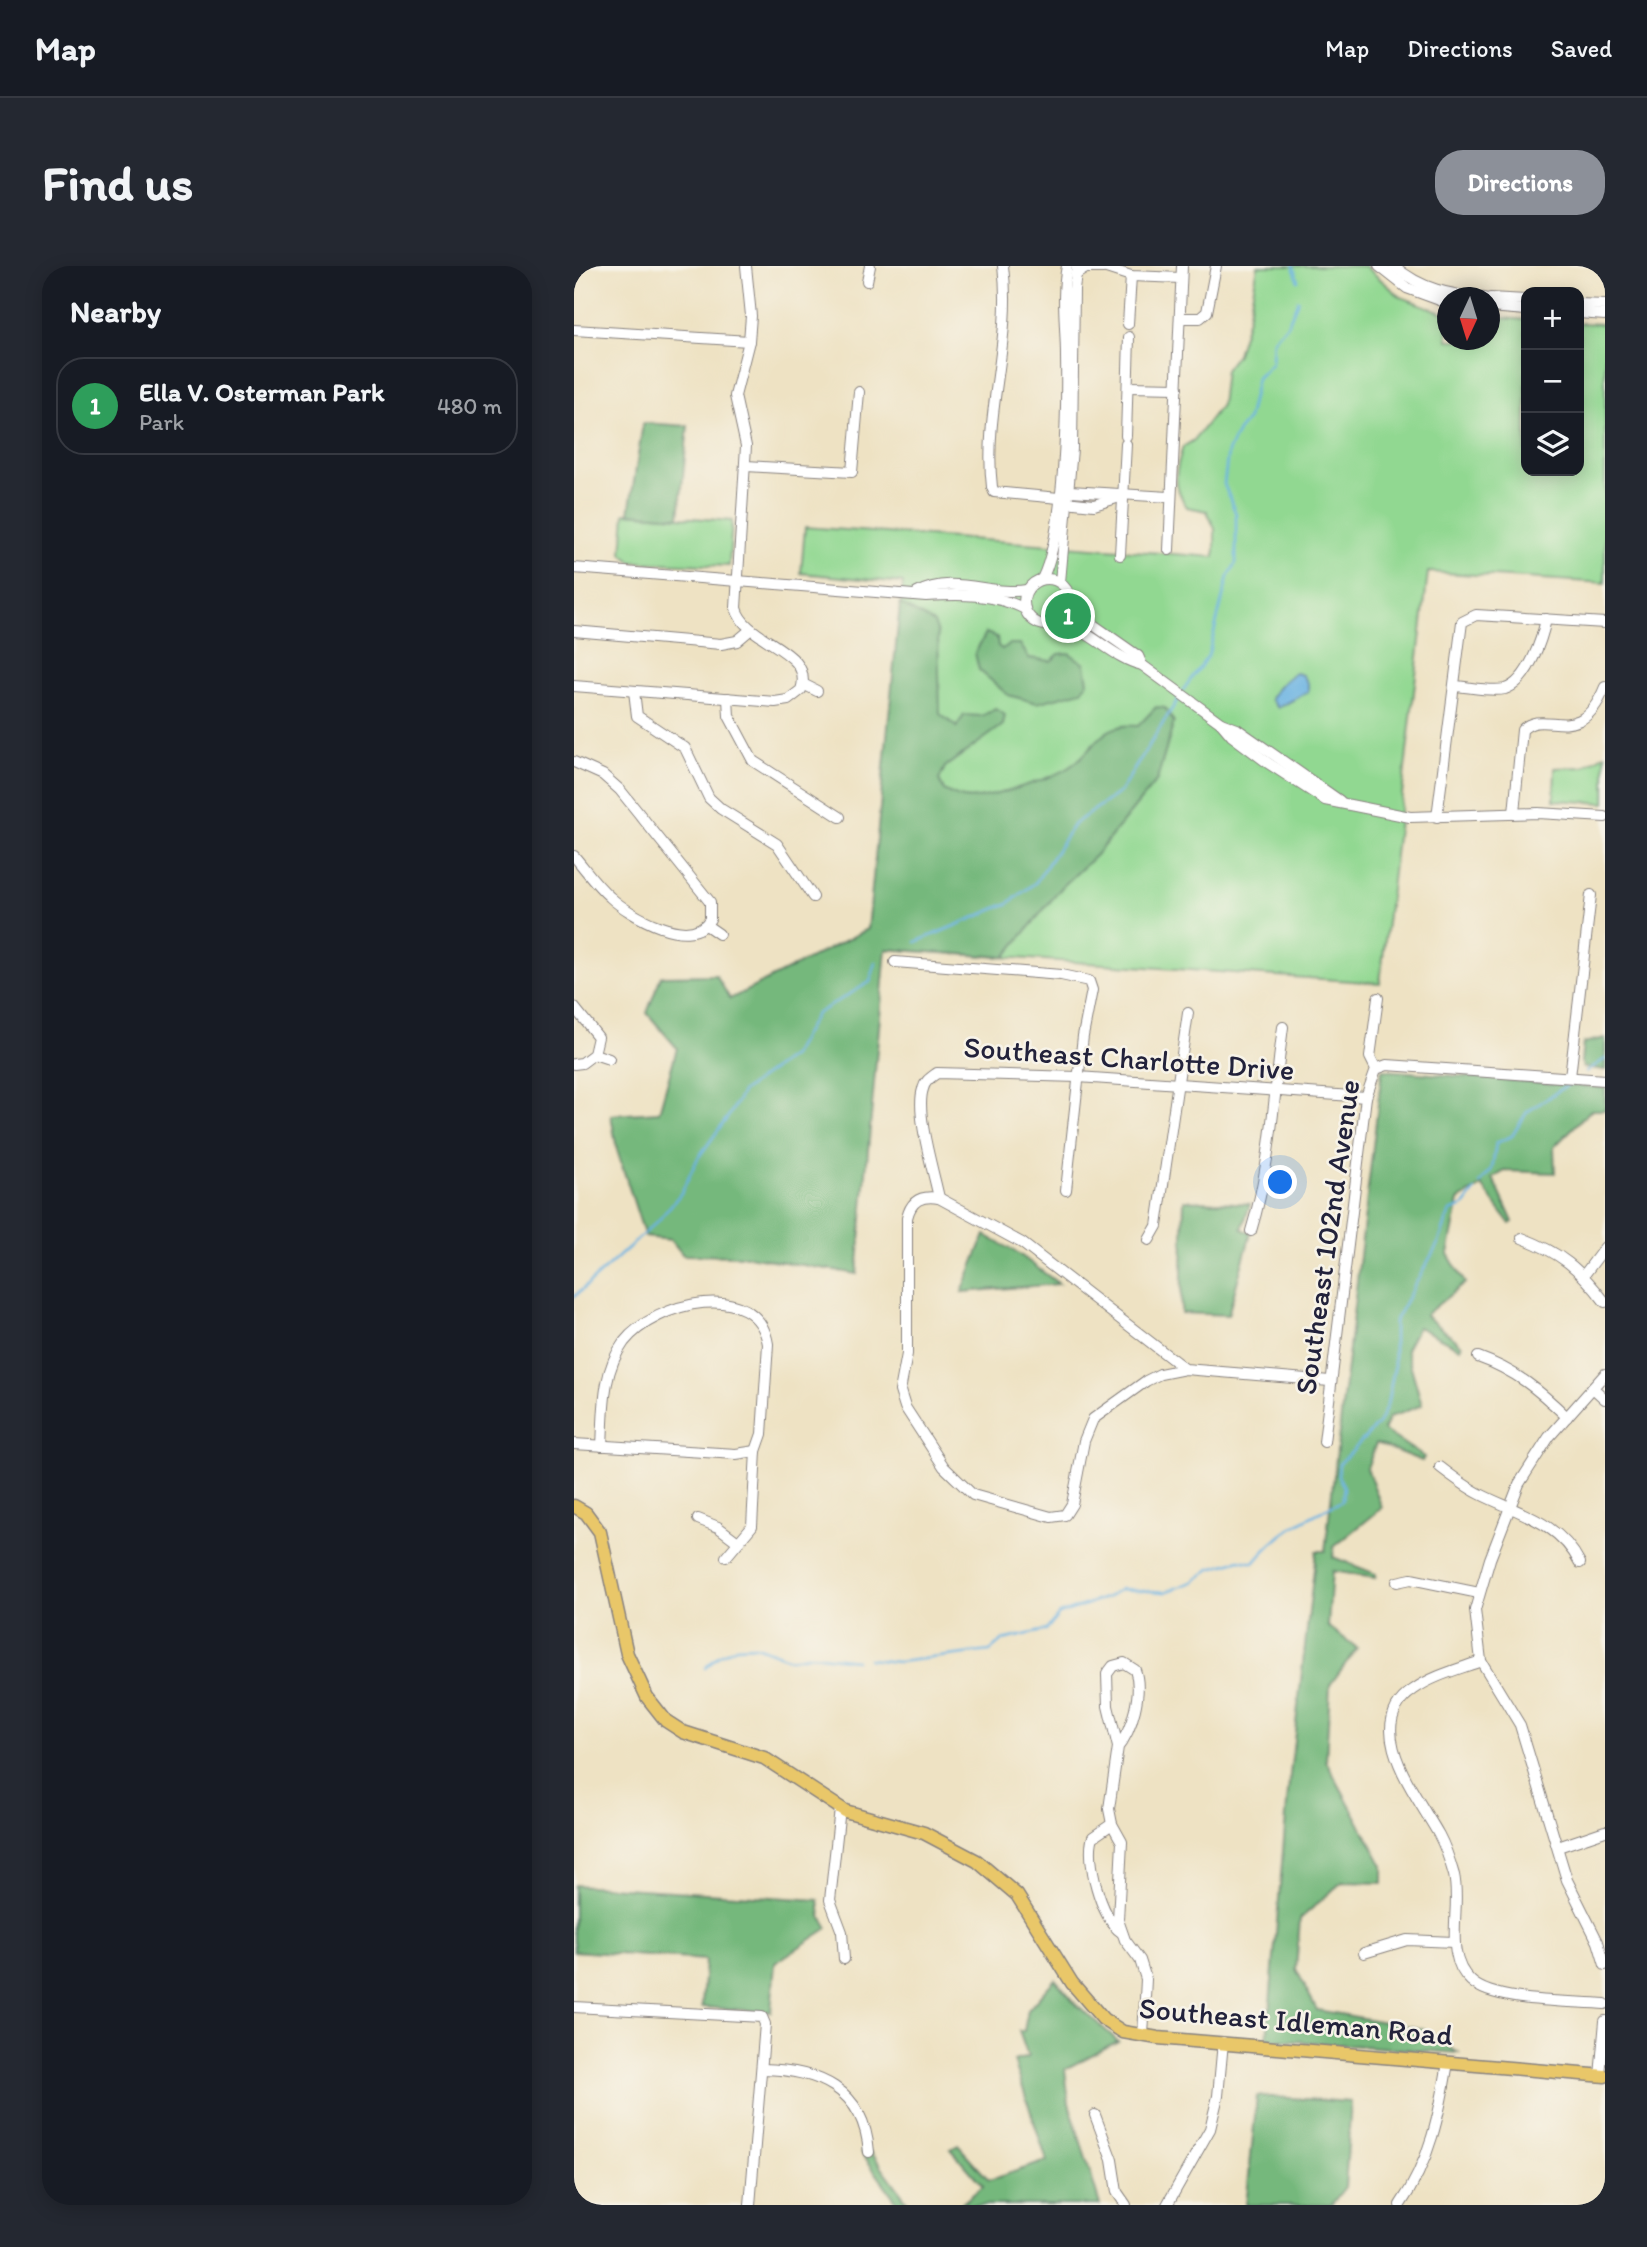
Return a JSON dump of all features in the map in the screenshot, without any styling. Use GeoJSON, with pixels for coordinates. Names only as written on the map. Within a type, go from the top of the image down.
{"type":"FeatureCollection","features":[{"type":"Feature","properties":{"kind":"main road","name":"Southeast Idleman Road"},"geometry":{"type":"LineString","coordinates":[[574,1506],[586,1513],[600,1532],[625,1648],[641,1687],[659,1714],[683,1732],[764,1758],[840,1808],[932,1836],[999,1877],[1021,1899],[1072,1983],[1095,2012],[1117,2029],[1143,2036],[1602,2076]]}},
{"type":"Feature","properties":{"kind":"street"},"geometry":{"type":"LineString","coordinates":[[574,686],[781,701],[795,696],[803,684],[803,672],[797,663],[750,630],[738,616],[737,580],[746,466],[745,435],[738,417],[735,396],[749,341],[751,316],[746,266]]}},
{"type":"Feature","properties":{"kind":"street"},"geometry":{"type":"LineString","coordinates":[[867,281],[870,266]]}},
{"type":"Feature","properties":{"kind":"street"},"geometry":{"type":"LineString","coordinates":[[1003,266],[1006,323],[995,410],[994,492],[1003,495],[1059,498],[1069,505],[1106,504],[1123,496]]}},
{"type":"Feature","properties":{"kind":"street"},"geometry":{"type":"LineString","coordinates":[[917,593],[925,589],[957,584],[1027,590],[1042,579],[1053,540],[1059,498],[1065,403],[1064,286],[1067,266]]}},
{"type":"Feature","properties":{"kind":"street"},"geometry":{"type":"LineString","coordinates":[[1169,550],[1169,497],[1182,318],[1182,266]]}},
{"type":"Feature","properties":{"kind":"street"},"geometry":{"type":"LineString","coordinates":[[1182,318],[1200,318],[1207,312],[1216,266]]}},
{"type":"Feature","properties":{"kind":"street"},"geometry":{"type":"LineString","coordinates":[[1379,266],[1407,288],[1437,299]]}},
{"type":"Feature","properties":{"kind":"street"},"geometry":{"type":"LineString","coordinates":[[1394,266],[1415,281],[1437,291]]}},
{"type":"Feature","properties":{"kind":"street"},"geometry":{"type":"LineString","coordinates":[[1059,622],[1070,605],[1070,597],[1060,582],[1070,491],[1076,271],[1102,267],[1131,276],[1181,278]]}},
{"type":"Feature","properties":{"kind":"street"},"geometry":{"type":"LineString","coordinates":[[1128,324],[1131,276]]}},
{"type":"Feature","properties":{"kind":"street"},"geometry":{"type":"LineString","coordinates":[[1500,299],[1521,300]]}},
{"type":"Feature","properties":{"kind":"street"},"geometry":{"type":"LineString","coordinates":[[1584,304],[1605,306]]}},
{"type":"Feature","properties":{"kind":"street"},"geometry":{"type":"LineString","coordinates":[[1500,308],[1521,310]]}},
{"type":"Feature","properties":{"kind":"street"},"geometry":{"type":"LineString","coordinates":[[1584,313],[1605,315]]}},
{"type":"Feature","properties":{"kind":"street"},"geometry":{"type":"LineString","coordinates":[[574,330],[749,341]]}},
{"type":"Feature","properties":{"kind":"street"},"geometry":{"type":"LineString","coordinates":[[1120,555],[1129,337]]}},
{"type":"Feature","properties":{"kind":"street"},"geometry":{"type":"LineString","coordinates":[[1129,387],[1177,388]]}},
{"type":"Feature","properties":{"kind":"street"},"geometry":{"type":"LineString","coordinates":[[746,466],[852,472],[859,392]]}},
{"type":"Feature","properties":{"kind":"street"},"geometry":{"type":"LineString","coordinates":[[1059,498],[1070,491],[1169,497]]}},
{"type":"Feature","properties":{"kind":"street"},"geometry":{"type":"LineString","coordinates":[[574,568],[917,593],[926,596],[973,595],[1024,609],[1035,622],[1044,625],[1059,622],[1076,627],[1130,662],[1142,665],[1221,723],[1232,736],[1294,782],[1325,800],[1340,801],[1394,816],[1514,813],[1605,817]]}},
{"type":"Feature","properties":{"kind":"street"},"geometry":{"type":"LineString","coordinates":[[1042,579],[1060,582]]}},
{"type":"Feature","properties":{"kind":"street"},"geometry":{"type":"LineString","coordinates":[[1024,609],[1027,590]]}},
{"type":"Feature","properties":{"kind":"street"},"geometry":{"type":"LineString","coordinates":[[1070,605],[1138,656],[1142,665]]}},
{"type":"Feature","properties":{"kind":"street"},"geometry":{"type":"LineString","coordinates":[[1437,817],[1455,686],[1460,627],[1466,618],[1525,616],[1605,623]]}},
{"type":"Feature","properties":{"kind":"street"},"geometry":{"type":"LineString","coordinates":[[1455,686],[1501,689],[1510,686],[1537,653],[1546,619]]}},
{"type":"Feature","properties":{"kind":"street"},"geometry":{"type":"LineString","coordinates":[[574,631],[721,644],[737,641],[750,630]]}},
{"type":"Feature","properties":{"kind":"street"},"geometry":{"type":"LineString","coordinates":[[803,684],[817,691]]}},
{"type":"Feature","properties":{"kind":"street"},"geometry":{"type":"LineString","coordinates":[[1514,813],[1522,730],[1534,724],[1565,726],[1576,723],[1596,708],[1605,687]]}},
{"type":"Feature","properties":{"kind":"street"},"geometry":{"type":"LineString","coordinates":[[634,691],[638,716],[685,748],[709,797],[721,809],[777,844],[813,897]]}},
{"type":"Feature","properties":{"kind":"street"},"geometry":{"type":"LineString","coordinates":[[728,698],[729,716],[753,761],[840,817]]}},
{"type":"Feature","properties":{"kind":"street"},"geometry":{"type":"LineString","coordinates":[[574,762],[603,775],[620,790],[687,870],[710,902],[712,909],[706,925],[694,932],[684,933],[636,915],[612,899],[574,856]]}},
{"type":"Feature","properties":{"kind":"street"},"geometry":{"type":"LineString","coordinates":[[1570,1077],[1591,895]]}},
{"type":"Feature","properties":{"kind":"street"},"geometry":{"type":"LineString","coordinates":[[706,925],[719,934]]}},
{"type":"Feature","properties":{"kind":"street"},"geometry":{"type":"LineString","coordinates":[[895,962],[1061,975],[1089,982],[1092,990],[1078,1077],[1066,1190]]}},
{"type":"Feature","properties":{"kind":"street","name":"Southeast 102nd Avenue"},"geometry":{"type":"LineString","coordinates":[[1324,1442],[1366,1097],[1376,1069],[1370,1057],[1378,998]]}},
{"type":"Feature","properties":{"kind":"street"},"geometry":{"type":"LineString","coordinates":[[574,1007],[598,1037],[594,1054],[582,1063],[574,1064]]}},
{"type":"Feature","properties":{"kind":"street"},"geometry":{"type":"LineString","coordinates":[[1149,1240],[1157,1226],[1188,1013]]}},
{"type":"Feature","properties":{"kind":"street"},"geometry":{"type":"LineString","coordinates":[[1251,1231],[1260,1202],[1274,1092],[1283,1049],[1283,1027]]}},
{"type":"Feature","properties":{"kind":"street"},"geometry":{"type":"LineString","coordinates":[[594,1054],[609,1059]]}},
{"type":"Feature","properties":{"kind":"street"},"geometry":{"type":"LineString","coordinates":[[1376,1069],[1387,1065],[1605,1080]]}},
{"type":"Feature","properties":{"kind":"street","name":"Southeast Charlotte Drive"},"geometry":{"type":"LineString","coordinates":[[939,1198],[926,1142],[923,1087],[928,1080],[946,1071],[1078,1077],[1366,1097]]}},
{"type":"Feature","properties":{"kind":"street"},"geometry":{"type":"LineString","coordinates":[[1185,1369],[1023,1243],[939,1198],[925,1197],[915,1202],[907,1217],[907,1354],[900,1391],[905,1407],[944,1467],[973,1495],[1051,1517],[1065,1515],[1072,1504],[1084,1441],[1093,1419],[1160,1374],[1185,1369],[1330,1381]]}},
{"type":"Feature","properties":{"kind":"street"},"geometry":{"type":"LineString","coordinates":[[1522,1238],[1558,1253],[1584,1275],[1605,1301]]}},
{"type":"Feature","properties":{"kind":"street"},"geometry":{"type":"LineString","coordinates":[[1584,1275],[1605,1247]]}},
{"type":"Feature","properties":{"kind":"street"},"geometry":{"type":"LineString","coordinates":[[602,1446],[609,1375],[624,1343],[640,1326],[661,1313],[684,1306],[707,1304],[746,1309],[757,1317],[766,1332],[762,1433],[756,1451],[752,1526],[726,1557]]}},
{"type":"Feature","properties":{"kind":"street"},"geometry":{"type":"LineString","coordinates":[[1478,1357],[1503,1365],[1528,1380],[1567,1416]]}},
{"type":"Feature","properties":{"kind":"street"},"geometry":{"type":"LineString","coordinates":[[1605,1374],[1567,1416],[1533,1460],[1511,1506],[1479,1593],[1475,1628],[1481,1661],[1520,1726],[1567,1880],[1598,1941],[1605,1965]]}},
{"type":"Feature","properties":{"kind":"street"},"geometry":{"type":"LineString","coordinates":[[1593,1388],[1605,1399]]}},
{"type":"Feature","properties":{"kind":"street"},"geometry":{"type":"LineString","coordinates":[[574,1444],[736,1454],[756,1451]]}},
{"type":"Feature","properties":{"kind":"street"},"geometry":{"type":"LineString","coordinates":[[1440,1467],[1482,1495],[1511,1506],[1548,1527],[1569,1545],[1580,1563]]}},
{"type":"Feature","properties":{"kind":"street"},"geometry":{"type":"LineString","coordinates":[[698,1519],[718,1527],[738,1542]]}},
{"type":"Feature","properties":{"kind":"street"},"geometry":{"type":"LineString","coordinates":[[1397,1582],[1411,1579],[1479,1593]]}},
{"type":"Feature","properties":{"kind":"street"},"geometry":{"type":"LineString","coordinates":[[1481,1661],[1412,1690],[1399,1706],[1392,1729],[1398,1765],[1440,1837],[1450,1862],[1458,1900],[1454,1942],[1461,1970],[1471,1982],[1484,1990],[1605,2004]]}},
{"type":"Feature","properties":{"kind":"street"},"geometry":{"type":"LineString","coordinates":[[1118,1748],[1110,1715],[1107,1680],[1111,1668],[1124,1663],[1135,1670],[1138,1685],[1129,1726],[1118,1748],[1109,1809],[1112,1824],[1122,1842],[1117,1905],[1121,1932]]}},
{"type":"Feature","properties":{"kind":"street"},"geometry":{"type":"LineString","coordinates":[[840,1808],[830,1900],[842,1932],[844,1959]]}},
{"type":"Feature","properties":{"kind":"street"},"geometry":{"type":"LineString","coordinates":[[1112,1824],[1093,1837],[1090,1849],[1102,1907],[1108,1920],[1121,1932],[1140,1960],[1146,1979],[1143,2036]]}},
{"type":"Feature","properties":{"kind":"street"},"geometry":{"type":"LineString","coordinates":[[1558,1847],[1605,1831]]}},
{"type":"Feature","properties":{"kind":"street"},"geometry":{"type":"LineString","coordinates":[[1364,1954],[1382,1945],[1407,1940],[1454,1942]]}},
{"type":"Feature","properties":{"kind":"street"},"geometry":{"type":"LineString","coordinates":[[574,2007],[762,2017],[765,2024],[750,2205]]}},
{"type":"Feature","properties":{"kind":"street"},"geometry":{"type":"LineString","coordinates":[[1602,2076],[1605,2021]]}},
{"type":"Feature","properties":{"kind":"street"},"geometry":{"type":"LineString","coordinates":[[1167,2205],[1210,2129],[1217,2109],[1223,2042]]}},
{"type":"Feature","properties":{"kind":"street"},"geometry":{"type":"LineString","coordinates":[[1401,2205],[1431,2142],[1442,2103],[1448,2062]]}},
{"type":"Feature","properties":{"kind":"street"},"geometry":{"type":"LineString","coordinates":[[762,2069],[803,2071],[835,2086],[859,2115],[869,2152]]}},
{"type":"Feature","properties":{"kind":"street"},"geometry":{"type":"LineString","coordinates":[[1095,2115],[1112,2160],[1117,2192],[1126,2205]]}},
{"type":"Feature","properties":{"kind":"green space"},"geometry":{"type":"Polygon","coordinates":[[[1258,266],[1365,266],[1401,297],[1437,310],[1437,350],[1500,350],[1500,318],[1521,320],[1521,476],[1584,476],[1584,323],[1605,324],[1605,583],[1428,572],[1380,983],[867,948],[903,583],[801,573],[805,527],[1215,557],[1215,529],[1207,511],[1187,507],[1182,499],[1176,478],[1178,463],[1183,447],[1194,440],[1221,405],[1225,370],[1237,354],[1248,318],[1258,266]]]}},
{"type":"Feature","properties":{"kind":"green space"},"geometry":{"type":"Polygon","coordinates":[[[643,423],[688,426],[679,517],[629,513],[643,423]]]}},
{"type":"Feature","properties":{"kind":"green space"},"geometry":{"type":"Polygon","coordinates":[[[625,513],[732,521],[729,566],[632,562],[622,554],[625,513]]]}},
{"type":"Feature","properties":{"kind":"green space"},"geometry":{"type":"Polygon","coordinates":[[[900,604],[934,623],[938,633],[940,714],[957,727],[964,715],[982,716],[995,709],[1005,715],[1003,725],[945,767],[939,780],[944,790],[961,797],[973,798],[1019,788],[1051,776],[1072,765],[1108,732],[1126,726],[1138,726],[1156,707],[1165,708],[1174,722],[1157,780],[1096,855],[1062,887],[1005,957],[886,949],[857,1274],[748,1256],[683,1255],[671,1240],[645,1237],[617,1150],[611,1115],[659,1112],[677,1048],[647,1013],[661,976],[716,975],[730,999],[868,929],[900,604]]]}},
{"type":"Feature","properties":{"kind":"green space"},"geometry":{"type":"Polygon","coordinates":[[[986,633],[997,637],[998,646],[1002,649],[1010,644],[1020,644],[1029,658],[1051,661],[1059,654],[1069,653],[1085,664],[1088,682],[1082,691],[1037,703],[1008,695],[979,670],[975,653],[986,633]]]}},
{"type":"Feature","properties":{"kind":"green space"},"geometry":{"type":"Polygon","coordinates":[[[1605,754],[1605,803],[1554,800],[1555,768],[1583,767],[1605,754]]]}},
{"type":"Feature","properties":{"kind":"green space"},"geometry":{"type":"Polygon","coordinates":[[[1605,1038],[1605,1070],[1584,1067],[1581,1062],[1583,1043],[1605,1038]]]}},
{"type":"Feature","properties":{"kind":"green space"},"geometry":{"type":"Polygon","coordinates":[[[1382,1070],[1605,1088],[1605,1110],[1591,1110],[1554,1147],[1555,1173],[1505,1171],[1493,1178],[1513,1222],[1510,1224],[1482,1186],[1459,1200],[1448,1254],[1465,1283],[1425,1315],[1462,1345],[1460,1348],[1418,1327],[1406,1349],[1422,1405],[1389,1418],[1383,1430],[1424,1457],[1422,1461],[1376,1443],[1367,1468],[1382,1508],[1334,1547],[1333,1557],[1376,1574],[1375,1578],[1332,1571],[1328,1626],[1357,1648],[1330,1685],[1326,1761],[1383,1866],[1383,1883],[1342,1882],[1300,1919],[1296,1969],[1317,2010],[1424,2029],[1458,2053],[1267,2039],[1288,1792],[1316,1551],[1325,1551],[1382,1070]]]}},
{"type":"Feature","properties":{"kind":"green space"},"geometry":{"type":"Polygon","coordinates":[[[1184,1200],[1250,1204],[1242,1229],[1251,1233],[1228,1315],[1181,1313],[1184,1200]]]}},
{"type":"Feature","properties":{"kind":"green space"},"geometry":{"type":"Polygon","coordinates":[[[985,1235],[1019,1254],[1059,1284],[962,1292],[985,1235]]]}},
{"type":"Feature","properties":{"kind":"green space"},"geometry":{"type":"Polygon","coordinates":[[[574,1885],[819,1900],[821,1916],[828,1928],[775,1963],[771,2012],[702,2007],[705,1960],[574,1951],[574,1885]]]}},
{"type":"Feature","properties":{"kind":"green space"},"geometry":{"type":"Polygon","coordinates":[[[1055,1979],[1076,2004],[1118,2041],[1065,2069],[1069,2103],[1100,2205],[960,2205],[983,2186],[951,2149],[958,2145],[989,2180],[1047,2161],[1014,2061],[1028,2057],[1019,2031],[1024,2031],[1028,2010],[1055,1979]]]}},
{"type":"Feature","properties":{"kind":"green space"},"geometry":{"type":"Polygon","coordinates":[[[1257,2096],[1351,2102],[1345,2187],[1331,2205],[1246,2205],[1257,2096]]]}},
{"type":"Feature","properties":{"kind":"green space"},"geometry":{"type":"Polygon","coordinates":[[[871,2152],[910,2205],[899,2205],[862,2153],[871,2152]]]}},
{"type":"Feature","properties":{"kind":"water"},"geometry":{"type":"Polygon","coordinates":[[[1296,673],[1303,675],[1308,683],[1308,692],[1278,708],[1271,699],[1282,684],[1296,673]]]}},
{"type":"Feature","properties":{"kind":"waterway"},"geometry":{"type":"LineString","coordinates":[[1293,266],[1298,281]]}},
{"type":"Feature","properties":{"kind":"waterway"},"geometry":{"type":"LineString","coordinates":[[1183,690],[1208,656],[1228,577],[1236,563],[1236,514],[1224,484],[1228,452],[1238,431],[1248,419],[1257,378],[1272,363],[1273,341],[1288,324],[1298,300]]}},
{"type":"Feature","properties":{"kind":"waterway"},"geometry":{"type":"LineString","coordinates":[[916,942],[1009,903],[1036,882],[1074,824],[1120,792],[1180,696]]}},
{"type":"Feature","properties":{"kind":"waterway"},"geometry":{"type":"LineString","coordinates":[[574,1297],[658,1221],[681,1193],[698,1158],[743,1091],[792,1056],[816,1014],[870,982],[876,962]]}},
{"type":"Feature","properties":{"kind":"waterway"},"geometry":{"type":"LineString","coordinates":[[1586,1072],[1605,1059]]}},
{"type":"Feature","properties":{"kind":"waterway"},"geometry":{"type":"LineString","coordinates":[[1480,1184],[1492,1169],[1496,1143],[1512,1136],[1527,1112],[1570,1083]]}},
{"type":"Feature","properties":{"kind":"waterway"},"geometry":{"type":"LineString","coordinates":[[868,1659],[898,1662],[990,1651],[1003,1640],[1046,1630],[1059,1614],[1108,1597],[1121,1589],[1165,1592],[1193,1582],[1211,1569],[1240,1560],[1254,1563],[1283,1534],[1342,1501],[1344,1487],[1338,1476],[1339,1464],[1379,1423],[1387,1405],[1394,1369],[1394,1322],[1439,1242],[1450,1211],[1464,1206],[1475,1191]]}},
{"type":"Feature","properties":{"kind":"waterway"},"geometry":{"type":"LineString","coordinates":[[705,1668],[720,1655],[736,1647],[756,1646],[790,1659],[812,1655],[856,1660]]}},
{"type":"Feature","properties":{"kind":"place","name":"Ella V. Osterman Park"},"geometry":{"type":"Point","coordinates":[1068,616]}}]}
